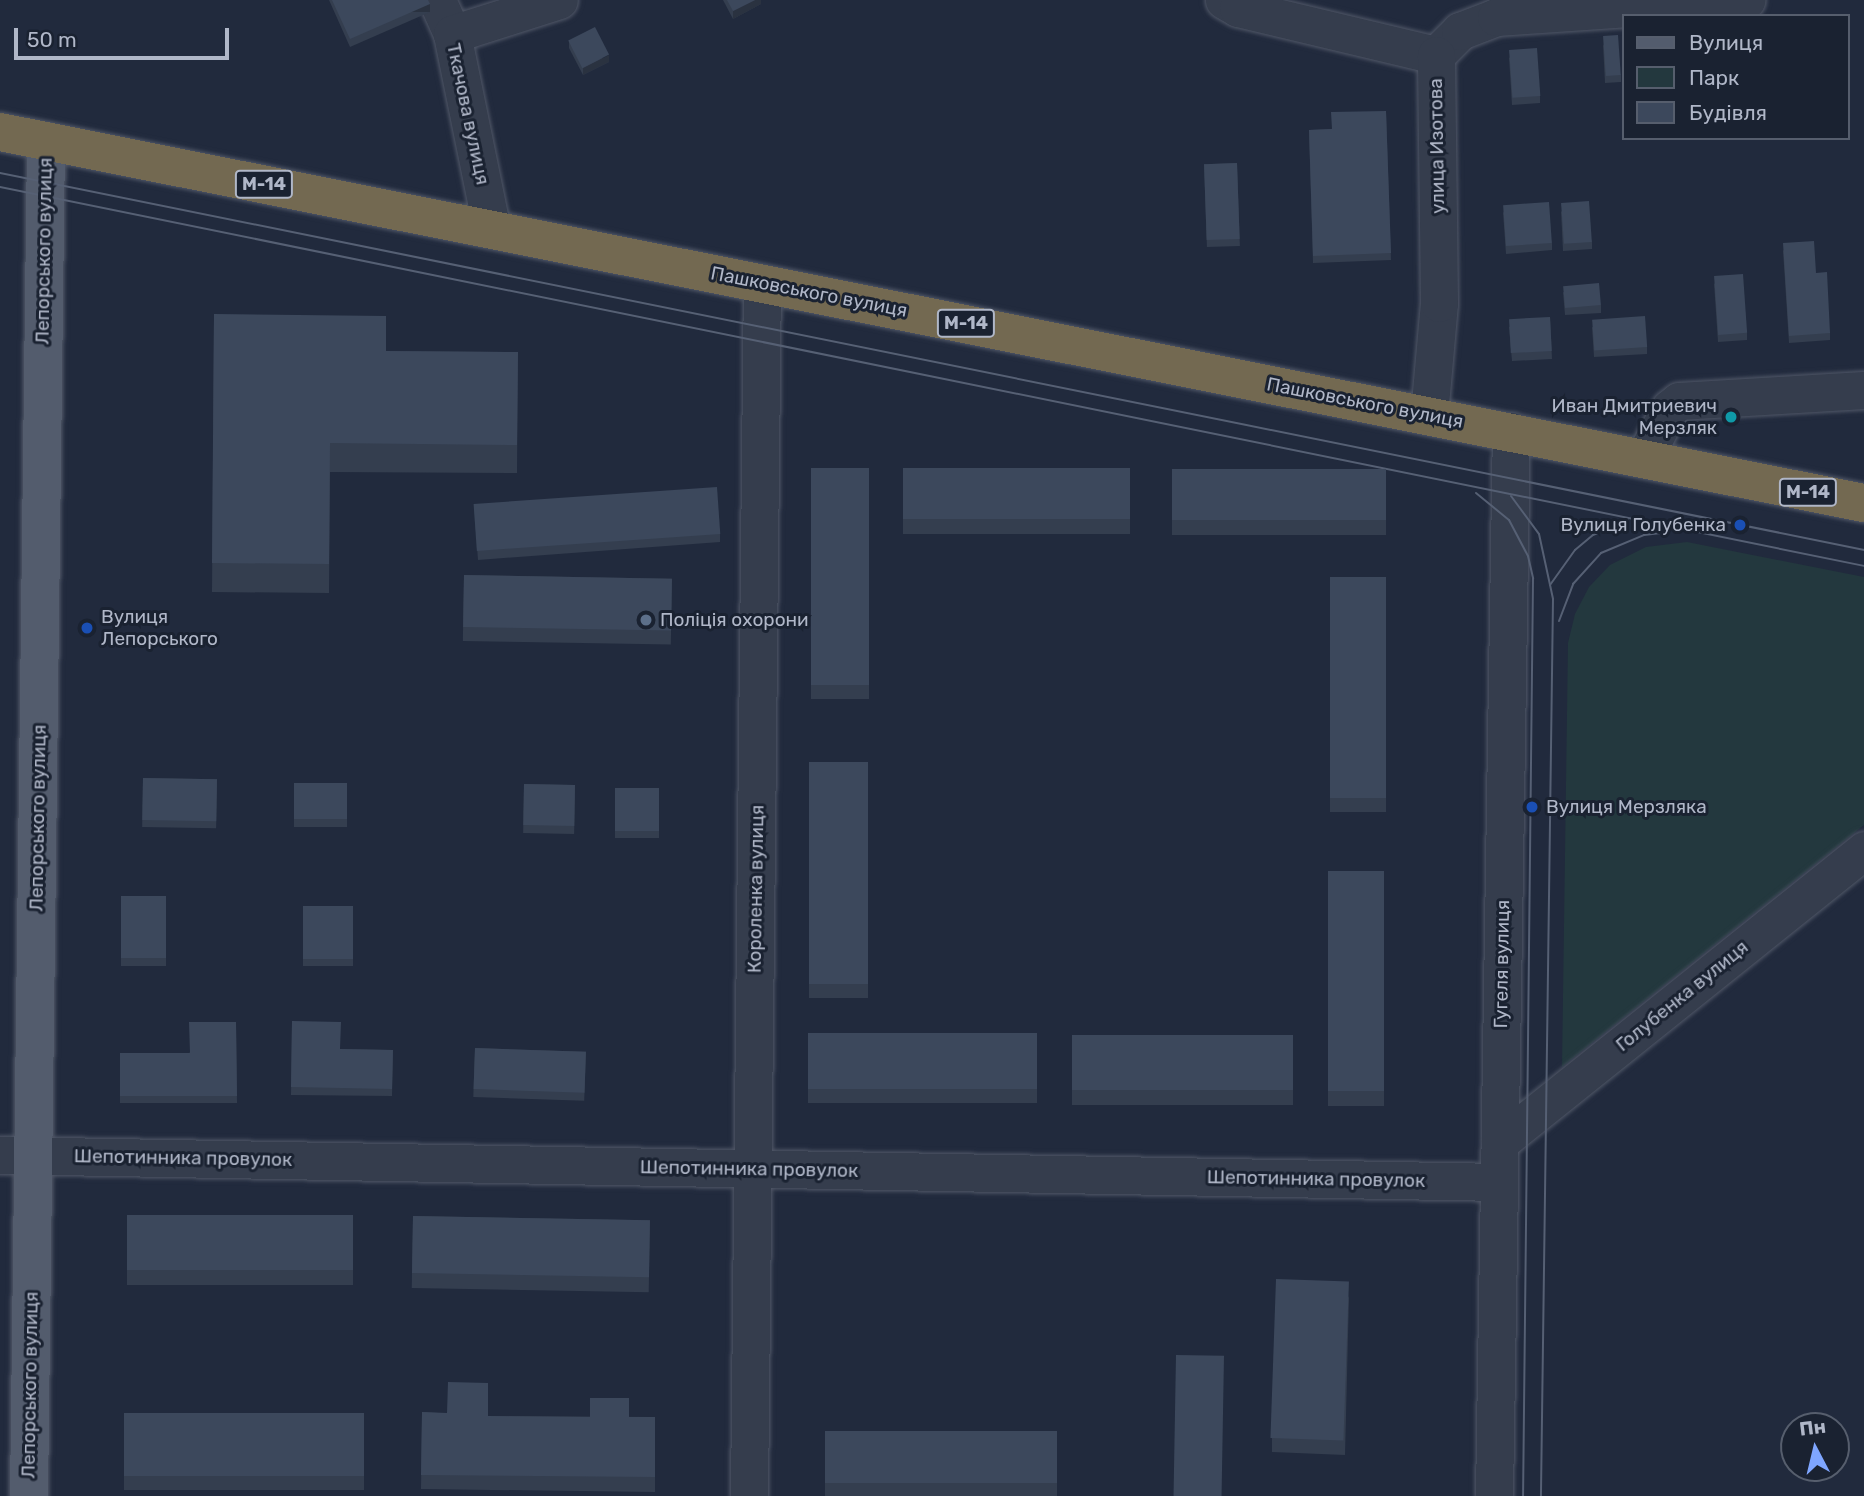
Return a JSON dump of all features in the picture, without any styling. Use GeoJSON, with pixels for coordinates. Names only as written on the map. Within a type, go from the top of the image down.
{"type":"FeatureCollection","features":[{"type":"Feature","properties":{"kind":"highway","name":"Пашковського вулиця"},"geometry":{"type":"LineString","coordinates":[[0,132],[1864,503]]}},
{"type":"Feature","properties":{"kind":"main road","name":"Лепорського вулиця"},"geometry":{"type":"LineString","coordinates":[[29,1496],[17,1155],[46,141]]}},
{"type":"Feature","properties":{"kind":"street","name":"Ткачова вулиця"},"geometry":{"type":"LineString","coordinates":[[437,0],[452,34],[492,230]]}},
{"type":"Feature","properties":{"kind":"street"},"geometry":{"type":"LineString","coordinates":[[452,34],[559,0]]}},
{"type":"Feature","properties":{"kind":"street","name":"улица Изотова"},"geometry":{"type":"LineString","coordinates":[[1224,0],[1238,8],[1436,55],[1439,303],[1429,415]]}},
{"type":"Feature","properties":{"kind":"street"},"geometry":{"type":"LineString","coordinates":[[1436,55],[1460,31],[1496,17],[1746,0]]}},
{"type":"Feature","properties":{"kind":"street","name":"Короленка вулиця"},"geometry":{"type":"LineString","coordinates":[[749,1496],[762,283]]}},
{"type":"Feature","properties":{"kind":"street"},"geometry":{"type":"LineString","coordinates":[[1644,458],[1670,408],[1679,401],[1864,390]]}},
{"type":"Feature","properties":{"kind":"street","name":"Гугеля вулиця"},"geometry":{"type":"LineString","coordinates":[[1494,1496],[1511,431]]}},
{"type":"Feature","properties":{"kind":"street","name":"Голубенка вулиця"},"geometry":{"type":"LineString","coordinates":[[1500,1142],[1864,850]]}},
{"type":"Feature","properties":{"kind":"street","name":"Шепотинника провулок"},"geometry":{"type":"LineString","coordinates":[[17,1155],[1499,1182]]}},
{"type":"Feature","properties":{"kind":"green space"},"geometry":{"type":"Polygon","coordinates":[[[1687,542],[1864,577],[1864,825],[1562,1067],[1568,643],[1575,614],[1589,587],[1610,565],[1646,547],[1687,542]]]}},
{"type":"Feature","properties":{"kind":"building"},"geometry":{"type":"Polygon","coordinates":[[[332,0],[428,0],[430,4],[350,39],[332,0]]]}},
{"type":"Feature","properties":{"kind":"building"},"geometry":{"type":"Polygon","coordinates":[[[727,0],[755,0],[733,11],[727,0]]]}},
{"type":"Feature","properties":{"kind":"building"},"geometry":{"type":"Polygon","coordinates":[[[595,27],[609,55],[582,68],[568,41],[595,27]]]}},
{"type":"Feature","properties":{"kind":"building"},"geometry":{"type":"Polygon","coordinates":[[[1618,35],[1621,75],[1606,76],[1603,36],[1618,35]]]}},
{"type":"Feature","properties":{"kind":"building"},"geometry":{"type":"Polygon","coordinates":[[[1537,48],[1540,96],[1512,98],[1509,50],[1537,48]]]}},
{"type":"Feature","properties":{"kind":"building"},"geometry":{"type":"Polygon","coordinates":[[[1386,111],[1391,253],[1313,256],[1309,130],[1332,129],[1331,112],[1386,111]]]}},
{"type":"Feature","properties":{"kind":"building"},"geometry":{"type":"Polygon","coordinates":[[[1237,163],[1240,239],[1207,240],[1204,164],[1237,163]]]}},
{"type":"Feature","properties":{"kind":"building"},"geometry":{"type":"Polygon","coordinates":[[[1589,201],[1592,242],[1564,244],[1561,203],[1589,201]]]}},
{"type":"Feature","properties":{"kind":"building"},"geometry":{"type":"Polygon","coordinates":[[[1549,202],[1552,243],[1506,246],[1503,205],[1549,202]]]}},
{"type":"Feature","properties":{"kind":"building"},"geometry":{"type":"Polygon","coordinates":[[[1814,241],[1816,273],[1827,272],[1830,333],[1789,336],[1783,243],[1814,241]]]}},
{"type":"Feature","properties":{"kind":"building"},"geometry":{"type":"Polygon","coordinates":[[[1743,274],[1747,333],[1718,335],[1714,276],[1743,274]]]}},
{"type":"Feature","properties":{"kind":"building"},"geometry":{"type":"Polygon","coordinates":[[[1599,283],[1601,305],[1565,308],[1563,286],[1599,283]]]}},
{"type":"Feature","properties":{"kind":"building"},"geometry":{"type":"Polygon","coordinates":[[[214,314],[386,316],[386,351],[518,352],[517,445],[330,443],[329,564],[212,563],[214,314]]]}},
{"type":"Feature","properties":{"kind":"building"},"geometry":{"type":"Polygon","coordinates":[[[1645,316],[1647,347],[1594,351],[1592,320],[1645,316]]]}},
{"type":"Feature","properties":{"kind":"building"},"geometry":{"type":"Polygon","coordinates":[[[1550,317],[1552,351],[1511,353],[1509,319],[1550,317]]]}},
{"type":"Feature","properties":{"kind":"building"},"geometry":{"type":"Polygon","coordinates":[[[811,468],[869,468],[869,685],[811,685],[811,468]]]}},
{"type":"Feature","properties":{"kind":"building"},"geometry":{"type":"Polygon","coordinates":[[[903,468],[1130,468],[1130,519],[903,519],[903,468]]]}},
{"type":"Feature","properties":{"kind":"building"},"geometry":{"type":"Polygon","coordinates":[[[1172,469],[1386,469],[1386,520],[1172,520],[1172,469]]]}},
{"type":"Feature","properties":{"kind":"building"},"geometry":{"type":"Polygon","coordinates":[[[717,487],[720,534],[477,551],[474,504],[717,487]]]}},
{"type":"Feature","properties":{"kind":"building"},"geometry":{"type":"Polygon","coordinates":[[[464,575],[672,579],[671,631],[463,627],[464,575]]]}},
{"type":"Feature","properties":{"kind":"building"},"geometry":{"type":"Polygon","coordinates":[[[1330,577],[1386,577],[1386,798],[1330,798],[1330,577]]]}},
{"type":"Feature","properties":{"kind":"building"},"geometry":{"type":"Polygon","coordinates":[[[809,762],[868,762],[868,984],[809,984],[809,762]]]}},
{"type":"Feature","properties":{"kind":"building"},"geometry":{"type":"Polygon","coordinates":[[[143,778],[217,779],[216,821],[142,820],[143,778]]]}},
{"type":"Feature","properties":{"kind":"building"},"geometry":{"type":"Polygon","coordinates":[[[294,783],[347,783],[347,819],[294,819],[294,783]]]}},
{"type":"Feature","properties":{"kind":"building"},"geometry":{"type":"Polygon","coordinates":[[[524,784],[575,785],[574,826],[523,825],[524,784]]]}},
{"type":"Feature","properties":{"kind":"building"},"geometry":{"type":"Polygon","coordinates":[[[615,788],[659,788],[659,831],[615,831],[615,788]]]}},
{"type":"Feature","properties":{"kind":"building"},"geometry":{"type":"Polygon","coordinates":[[[1328,871],[1384,871],[1384,1091],[1328,1091],[1328,871]]]}},
{"type":"Feature","properties":{"kind":"building"},"geometry":{"type":"Polygon","coordinates":[[[121,896],[166,896],[166,958],[121,958],[121,896]]]}},
{"type":"Feature","properties":{"kind":"building"},"geometry":{"type":"Polygon","coordinates":[[[303,906],[353,906],[353,959],[303,959],[303,906]]]}},
{"type":"Feature","properties":{"kind":"building"},"geometry":{"type":"Polygon","coordinates":[[[292,1021],[341,1022],[340,1049],[393,1050],[392,1089],[291,1087],[292,1021]]]}},
{"type":"Feature","properties":{"kind":"building"},"geometry":{"type":"Polygon","coordinates":[[[189,1022],[236,1022],[237,1096],[120,1096],[120,1053],[190,1053],[189,1022]]]}},
{"type":"Feature","properties":{"kind":"building"},"geometry":{"type":"Polygon","coordinates":[[[808,1033],[1037,1033],[1037,1089],[808,1089],[808,1033]]]}},
{"type":"Feature","properties":{"kind":"building"},"geometry":{"type":"Polygon","coordinates":[[[1072,1035],[1293,1035],[1293,1090],[1072,1090],[1072,1035]]]}},
{"type":"Feature","properties":{"kind":"building"},"geometry":{"type":"Polygon","coordinates":[[[475,1048],[586,1052],[585,1093],[474,1089],[475,1048]]]}},
{"type":"Feature","properties":{"kind":"building"},"geometry":{"type":"Polygon","coordinates":[[[127,1215],[353,1215],[353,1270],[127,1270],[127,1215]]]}},
{"type":"Feature","properties":{"kind":"building"},"geometry":{"type":"Polygon","coordinates":[[[413,1216],[650,1220],[649,1277],[412,1273],[413,1216]]]}},
{"type":"Feature","properties":{"kind":"building"},"geometry":{"type":"Polygon","coordinates":[[[1276,1279],[1349,1282],[1343,1440],[1270,1438],[1276,1279]]]}},
{"type":"Feature","properties":{"kind":"building"},"geometry":{"type":"Polygon","coordinates":[[[1176,1355],[1224,1356],[1222,1496],[1174,1496],[1176,1355]]]}},
{"type":"Feature","properties":{"kind":"building"},"geometry":{"type":"Polygon","coordinates":[[[448,1382],[488,1383],[488,1416],[590,1417],[590,1398],[629,1398],[629,1417],[655,1417],[655,1477],[421,1475],[422,1412],[447,1413],[448,1382]]]}},
{"type":"Feature","properties":{"kind":"building"},"geometry":{"type":"Polygon","coordinates":[[[124,1413],[364,1413],[364,1476],[124,1476],[124,1413]]]}},
{"type":"Feature","properties":{"kind":"building"},"geometry":{"type":"Polygon","coordinates":[[[825,1431],[1057,1431],[1057,1483],[825,1483],[825,1431]]]}},
{"type":"Feature","properties":{"kind":"tram line"},"geometry":{"type":"LineString","coordinates":[[0,173],[1864,550]]}},
{"type":"Feature","properties":{"kind":"tram line"},"geometry":{"type":"LineString","coordinates":[[0,187],[1864,566]]}},
{"type":"Feature","properties":{"kind":"tram line"},"geometry":{"type":"LineString","coordinates":[[1476,493],[1509,520],[1528,556],[1533,578],[1523,1496]]}},
{"type":"Feature","properties":{"kind":"tram line"},"geometry":{"type":"LineString","coordinates":[[1511,496],[1539,534],[1553,599],[1541,1496]]}},
{"type":"Feature","properties":{"kind":"tram line"},"geometry":{"type":"LineString","coordinates":[[1550,585],[1575,550],[1593,535],[1628,520]]}},
{"type":"Feature","properties":{"kind":"tram line"},"geometry":{"type":"LineString","coordinates":[[1559,621],[1573,584],[1601,553],[1644,535],[1669,532]]}},
{"type":"Feature","properties":{"kind":"place","name":"Иван Дмитриевич Мерзляк"},"geometry":{"type":"Point","coordinates":[1731,417]}},
{"type":"Feature","properties":{"kind":"place","name":"Вулиця Голубенка"},"geometry":{"type":"Point","coordinates":[1740,525]}},
{"type":"Feature","properties":{"kind":"place","name":"Поліція охорони"},"geometry":{"type":"Point","coordinates":[646,620]}},
{"type":"Feature","properties":{"kind":"place","name":"Вулиця Лепорського"},"geometry":{"type":"Point","coordinates":[87,628]}},
{"type":"Feature","properties":{"kind":"place","name":"Вулиця Мерзляка"},"geometry":{"type":"Point","coordinates":[1532,807]}}]}
